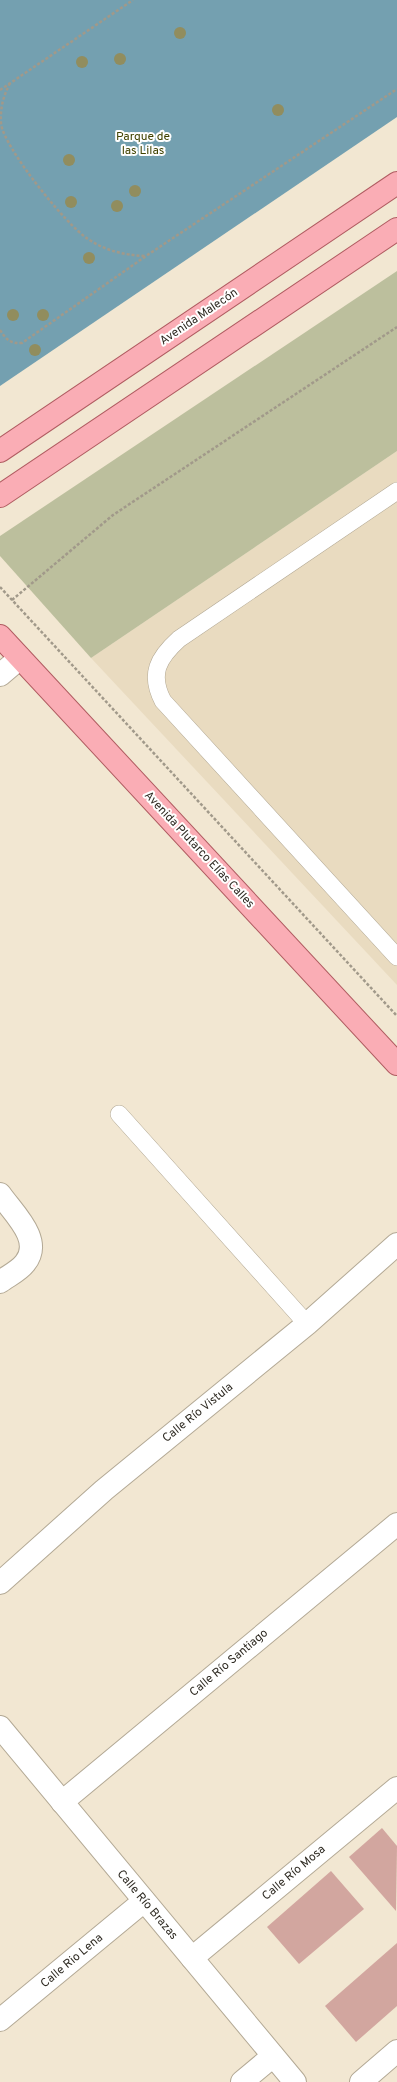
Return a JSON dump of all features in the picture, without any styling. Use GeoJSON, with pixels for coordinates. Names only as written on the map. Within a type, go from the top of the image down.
{"type":"FeatureCollection","features":[{"type":"Feature","properties":{"kind":"main road","name":"Avenida Malecón"},"geometry":{"type":"LineString","coordinates":[[0,451],[397,183]]}},
{"type":"Feature","properties":{"kind":"main road"},"geometry":{"type":"LineString","coordinates":[[0,496],[397,229]]}},
{"type":"Feature","properties":{"kind":"main road","name":"Avenida Plutarco Elías Calles"},"geometry":{"type":"LineString","coordinates":[[0,636],[397,1064]]}},
{"type":"Feature","properties":{"kind":"street"},"geometry":{"type":"LineString","coordinates":[[0,675],[20,658]]}},
{"type":"Feature","properties":{"kind":"street"},"geometry":{"type":"LineString","coordinates":[[0,1194],[29,1235],[32,1247],[25,1263],[0,1282]]}},
{"type":"Feature","properties":{"kind":"street","name":"Calle Río Vistula"},"geometry":{"type":"LineString","coordinates":[[0,1583],[104,1490],[307,1324],[397,1244]]}},
{"type":"Feature","properties":{"kind":"street","name":"Calle Río Santiago"},"geometry":{"type":"LineString","coordinates":[[62,1802],[396,1524]]}},
{"type":"Feature","properties":{"kind":"street","name":"Calle Río Brazas"},"geometry":{"type":"LineString","coordinates":[[4,1739],[62,1802],[295,2082]]}},
{"type":"Feature","properties":{"kind":"street","name":"Calle Río Mosa"},"geometry":{"type":"LineString","coordinates":[[192,1958],[397,1788]]}},
{"type":"Feature","properties":{"kind":"street","name":"Calle Rio Lena"},"geometry":{"type":"LineString","coordinates":[[0,2020],[144,1901]]}},
{"type":"Feature","properties":{"kind":"street"},"geometry":{"type":"LineString","coordinates":[[360,2082],[397,2051]]}},
{"type":"Feature","properties":{"kind":"street"},"geometry":{"type":"LineString","coordinates":[[242,2082],[273,2056]]}},
{"type":"Feature","properties":{"kind":"lane"},"geometry":{"type":"LineString","coordinates":[[397,491],[179,638],[165,652],[157,668],[155,678],[163,701],[397,957]]}},
{"type":"Feature","properties":{"kind":"lane"},"geometry":{"type":"LineString","coordinates":[[119,1114],[307,1324]]}},
{"type":"Feature","properties":{"kind":"path"},"geometry":{"type":"LineString","coordinates":[[0,90],[134,0]]}},
{"type":"Feature","properties":{"kind":"path"},"geometry":{"type":"LineString","coordinates":[[10,83],[2,98],[0,112],[2,126],[8,141],[30,174],[66,220],[87,239],[104,248],[123,255],[146,256]]}},
{"type":"Feature","properties":{"kind":"path"},"geometry":{"type":"LineString","coordinates":[[0,330],[13,344],[22,343],[146,256],[397,89]]}},
{"type":"Feature","properties":{"kind":"path"},"geometry":{"type":"LineString","coordinates":[[12,600],[113,515],[397,328]]}},
{"type":"Feature","properties":{"kind":"path"},"geometry":{"type":"LineString","coordinates":[[0,588],[397,1016]]}},
{"type":"Feature","properties":{"kind":"shaded area"},"geometry":{"type":"Polygon","coordinates":[[[397,451],[397,985],[91,658],[397,451]]]}},
{"type":"Feature","properties":{"kind":"green space"},"geometry":{"type":"Polygon","coordinates":[[[397,271],[397,451],[91,658],[0,556],[0,536],[397,271]]]}},
{"type":"Feature","properties":{"kind":"water","name":"Parque de las Lilas"},"geometry":{"type":"Polygon","coordinates":[[[0,0],[397,0],[397,117],[0,386],[0,0]]]}},
{"type":"Feature","properties":{"kind":"building"},"geometry":{"type":"Polygon","coordinates":[[[382,1828],[397,1846],[396,1911],[349,1857],[382,1828]]]}},
{"type":"Feature","properties":{"kind":"building"},"geometry":{"type":"Polygon","coordinates":[[[331,1871],[364,1909],[299,1964],[267,1927],[331,1871]]]}},
{"type":"Feature","properties":{"kind":"building"},"geometry":{"type":"Polygon","coordinates":[[[397,1943],[397,2006],[356,2042],[325,2006],[397,1943]]]}}]}
